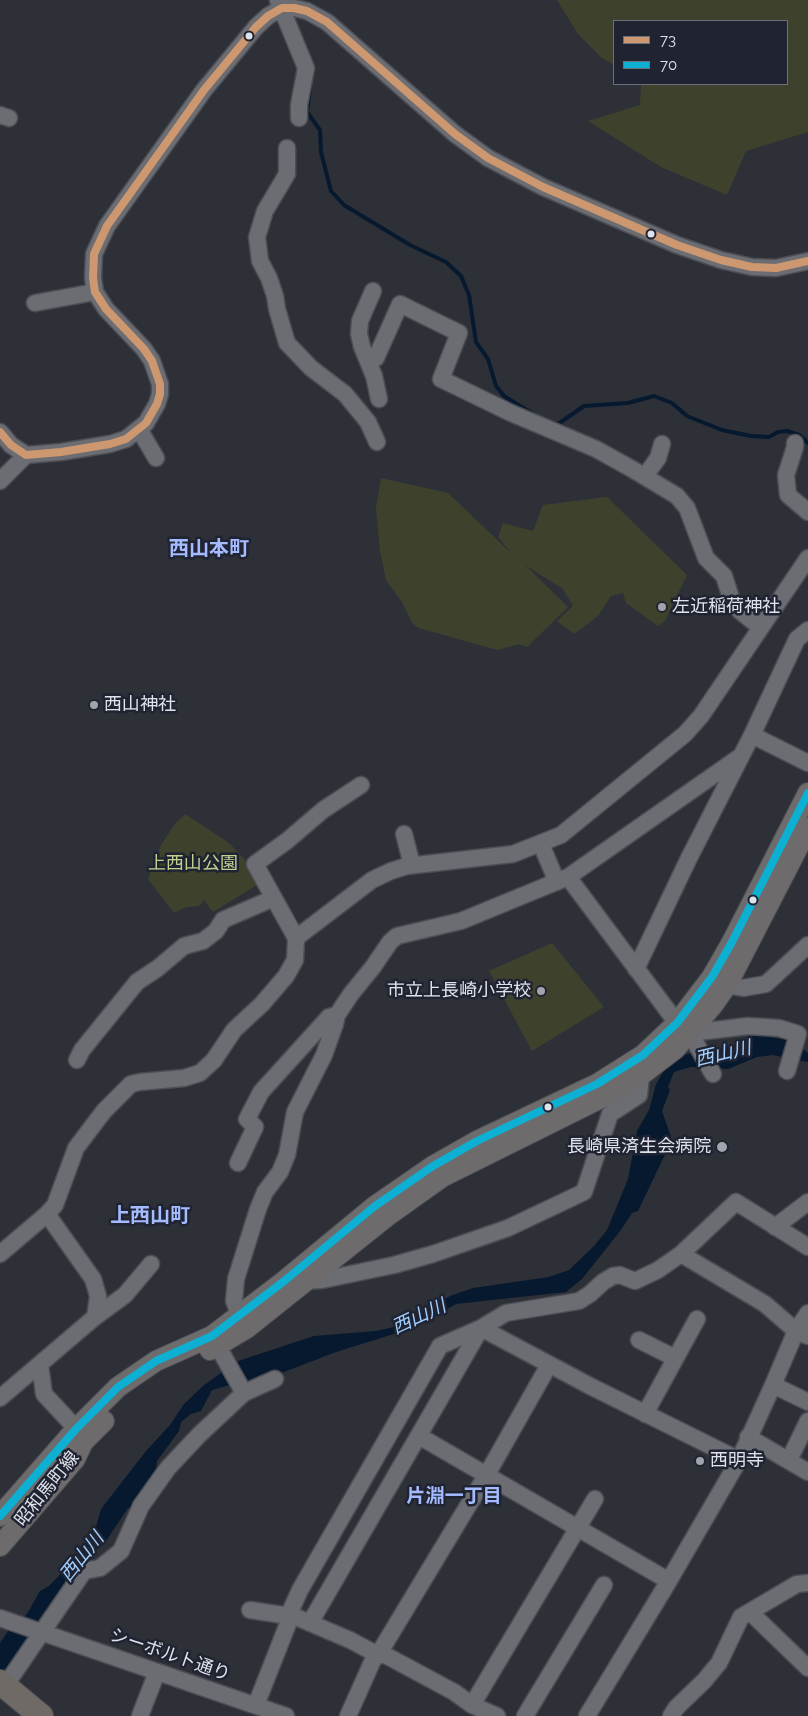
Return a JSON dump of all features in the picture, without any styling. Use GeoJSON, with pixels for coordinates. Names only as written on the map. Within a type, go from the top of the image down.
{"type":"FeatureCollection","features":[{"type":"Feature","properties":{"kind":"highway"},"geometry":{"type":"LineString","coordinates":[[2,1684],[41,1716]]}},
{"type":"Feature","properties":{"kind":"main road","name":"昭和馬町線"},"geometry":{"type":"LineString","coordinates":[[720,981],[732,942],[808,793]]}},
{"type":"Feature","properties":{"kind":"main road","name":"昭和馬町線"},"geometry":{"type":"LineString","coordinates":[[0,1516],[81,1434],[118,1387],[156,1361],[219,1348],[248,1328],[390,1214],[442,1177],[605,1096],[641,1075],[675,1049],[688,1034],[720,981],[746,949],[808,828]]}},
{"type":"Feature","properties":{"kind":"main road","name":"昭和馬町線"},"geometry":{"type":"LineString","coordinates":[[219,1348],[240,1315],[375,1206],[433,1166],[477,1141],[597,1084],[643,1055],[688,1034]]}},
{"type":"Feature","properties":{"kind":"main road","name":"昭和馬町線"},"geometry":{"type":"LineString","coordinates":[[0,1546],[75,1459],[81,1434]]}},
{"type":"Feature","properties":{"kind":"street"},"geometry":{"type":"LineString","coordinates":[[280,4],[306,68],[299,105],[299,118]]}},
{"type":"Feature","properties":{"kind":"street"},"geometry":{"type":"LineString","coordinates":[[280,4],[307,12],[327,22],[455,134],[488,158],[544,187],[677,245],[721,260],[752,267],[776,268],[808,261]]}},
{"type":"Feature","properties":{"kind":"street"},"geometry":{"type":"LineString","coordinates":[[0,481],[26,455],[61,452],[110,444],[126,439],[146,423],[157,404],[160,384],[152,360],[106,309],[95,292],[93,278],[94,254],[107,226],[204,90],[230,56],[280,4]]}},
{"type":"Feature","properties":{"kind":"street"},"geometry":{"type":"LineString","coordinates":[[287,148],[287,174],[265,210],[256,237],[260,261],[269,278],[275,296],[287,343],[311,368],[345,394],[368,422],[377,442]]}},
{"type":"Feature","properties":{"kind":"street"},"geometry":{"type":"LineString","coordinates":[[373,291],[360,321],[359,334],[362,347],[374,376],[379,399]]}},
{"type":"Feature","properties":{"kind":"street"},"geometry":{"type":"LineString","coordinates":[[35,303],[95,292]]}},
{"type":"Feature","properties":{"kind":"street"},"geometry":{"type":"LineString","coordinates":[[376,358],[400,304],[459,333],[442,379],[511,413],[596,450],[645,476],[677,496],[687,508],[706,558],[724,576],[731,598],[739,610],[760,627]]}},
{"type":"Feature","properties":{"kind":"street"},"geometry":{"type":"LineString","coordinates":[[139,429],[156,458]]}},
{"type":"Feature","properties":{"kind":"street"},"geometry":{"type":"LineString","coordinates":[[0,432],[12,445],[26,455]]}},
{"type":"Feature","properties":{"kind":"street"},"geometry":{"type":"LineString","coordinates":[[794,443],[795,446],[786,475],[788,495],[808,512]]}},
{"type":"Feature","properties":{"kind":"street"},"geometry":{"type":"LineString","coordinates":[[645,476],[658,458],[662,444]]}},
{"type":"Feature","properties":{"kind":"street"},"geometry":{"type":"LineString","coordinates":[[296,938],[372,880],[391,871],[412,865],[513,854],[560,835],[685,734],[705,709],[808,560]]}},
{"type":"Feature","properties":{"kind":"street"},"geometry":{"type":"LineString","coordinates":[[636,969],[689,858],[752,735],[797,639],[808,630]]}},
{"type":"Feature","properties":{"kind":"street"},"geometry":{"type":"LineString","coordinates":[[752,735],[808,763]]}},
{"type":"Feature","properties":{"kind":"street"},"geometry":{"type":"LineString","coordinates":[[240,1315],[234,1301],[236,1279],[251,1235],[253,1222],[266,1192],[280,1172],[287,1155],[295,1112],[324,1055],[335,1024],[336,1015],[356,987],[374,968],[390,942],[397,936],[461,921],[562,879],[741,756]]}},
{"type":"Feature","properties":{"kind":"street"},"geometry":{"type":"LineString","coordinates":[[0,1254],[55,1205],[76,1148],[104,1111],[131,1084],[191,1076],[200,1073],[214,1060],[234,1030],[262,1004],[286,976],[295,960],[296,938],[255,864],[324,810],[361,786]]}},
{"type":"Feature","properties":{"kind":"street"},"geometry":{"type":"LineString","coordinates":[[404,834],[412,865]]}},
{"type":"Feature","properties":{"kind":"street"},"geometry":{"type":"LineString","coordinates":[[541,844],[562,879],[688,1034],[713,1074]]}},
{"type":"Feature","properties":{"kind":"street"},"geometry":{"type":"LineString","coordinates":[[209,920],[270,893]]}},
{"type":"Feature","properties":{"kind":"street"},"geometry":{"type":"LineString","coordinates":[[77,1060],[82,1050],[137,982],[158,968],[184,946],[203,941],[216,931],[223,920],[270,893]]}},
{"type":"Feature","properties":{"kind":"street"},"geometry":{"type":"LineString","coordinates":[[720,981],[743,988],[766,984],[808,945]]}},
{"type":"Feature","properties":{"kind":"street"},"geometry":{"type":"LineString","coordinates":[[238,1162],[255,1128],[247,1119],[261,1092],[328,1017],[336,1015]]}},
{"type":"Feature","properties":{"kind":"street"},"geometry":{"type":"LineString","coordinates":[[688,1034],[748,1026],[779,1028],[798,1034],[787,1071]]}},
{"type":"Feature","properties":{"kind":"street"},"geometry":{"type":"LineString","coordinates":[[283,1282],[322,1280],[394,1265],[433,1254],[508,1228],[584,1192],[610,1114],[639,1095],[641,1075]]}},
{"type":"Feature","properties":{"kind":"street"},"geometry":{"type":"LineString","coordinates":[[256,1705],[300,1590],[440,1346],[481,1328],[506,1313],[578,1301],[613,1276],[620,1275],[635,1281],[658,1270],[681,1254],[736,1202],[808,1247]]}},
{"type":"Feature","properties":{"kind":"street"},"geometry":{"type":"LineString","coordinates":[[775,1227],[808,1202]]}},
{"type":"Feature","properties":{"kind":"street"},"geometry":{"type":"LineString","coordinates":[[47,1214],[93,1279],[98,1296],[96,1318]]}},
{"type":"Feature","properties":{"kind":"street"},"geometry":{"type":"LineString","coordinates":[[681,1254],[765,1304],[802,1333]]}},
{"type":"Feature","properties":{"kind":"street"},"geometry":{"type":"LineString","coordinates":[[0,1398],[125,1295],[151,1264]]}},
{"type":"Feature","properties":{"kind":"street"},"geometry":{"type":"LineString","coordinates":[[587,1716],[669,1581],[738,1460],[773,1385],[802,1333],[808,1313]]}},
{"type":"Feature","properties":{"kind":"street"},"geometry":{"type":"LineString","coordinates":[[645,1414],[697,1319]]}},
{"type":"Feature","properties":{"kind":"street"},"geometry":{"type":"LineString","coordinates":[[481,1328],[549,1365],[738,1460]]}},
{"type":"Feature","properties":{"kind":"street"},"geometry":{"type":"LineString","coordinates":[[310,1623],[481,1328]]}},
{"type":"Feature","properties":{"kind":"street"},"geometry":{"type":"LineString","coordinates":[[639,1340],[675,1358]]}},
{"type":"Feature","properties":{"kind":"street"},"geometry":{"type":"LineString","coordinates":[[219,1348],[244,1391]]}},
{"type":"Feature","properties":{"kind":"street"},"geometry":{"type":"LineString","coordinates":[[40,1365],[44,1394],[81,1434]]}},
{"type":"Feature","properties":{"kind":"street"},"geometry":{"type":"LineString","coordinates":[[348,1716],[373,1660],[378,1655],[486,1476],[549,1365]]}},
{"type":"Feature","properties":{"kind":"street"},"geometry":{"type":"LineString","coordinates":[[2,1684],[41,1633],[84,1571],[100,1568],[120,1551],[141,1506],[168,1468],[244,1391],[275,1379]]}},
{"type":"Feature","properties":{"kind":"street"},"geometry":{"type":"LineString","coordinates":[[773,1385],[808,1402]]}},
{"type":"Feature","properties":{"kind":"street"},"geometry":{"type":"LineString","coordinates":[[789,1460],[808,1421]]}},
{"type":"Feature","properties":{"kind":"street"},"geometry":{"type":"LineString","coordinates":[[418,1436],[669,1581]]}},
{"type":"Feature","properties":{"kind":"street"},"geometry":{"type":"LineString","coordinates":[[748,1437],[808,1472]]}},
{"type":"Feature","properties":{"kind":"street"},"geometry":{"type":"LineString","coordinates":[[472,1705],[595,1499]]}},
{"type":"Feature","properties":{"kind":"street"},"geometry":{"type":"LineString","coordinates":[[671,1716],[676,1708],[704,1681],[719,1662],[741,1617],[751,1613],[797,1584],[808,1583]]}},
{"type":"Feature","properties":{"kind":"street"},"geometry":{"type":"LineString","coordinates":[[526,1716],[604,1585]]}},
{"type":"Feature","properties":{"kind":"street"},"geometry":{"type":"LineString","coordinates":[[250,1610],[291,1616],[350,1640],[378,1655],[387,1656],[454,1692],[472,1705],[497,1716]]}},
{"type":"Feature","properties":{"kind":"street"},"geometry":{"type":"LineString","coordinates":[[751,1613],[808,1668]]}},
{"type":"Feature","properties":{"kind":"street","name":"シーボルト通り"},"geometry":{"type":"LineString","coordinates":[[5,1619],[41,1633],[256,1705],[279,1715]]}},
{"type":"Feature","properties":{"kind":"street"},"geometry":{"type":"LineString","coordinates":[[140,1716],[157,1672]]}},
{"type":"Feature","properties":{"kind":"green space"},"geometry":{"type":"Polygon","coordinates":[[[557,0],[808,0],[808,132],[746,151],[727,195],[661,167],[588,121],[640,105],[641,85],[788,85],[788,20],[613,20],[613,64],[602,58],[578,34],[557,0]]]}},
{"type":"Feature","properties":{"kind":"green space"},"geometry":{"type":"Polygon","coordinates":[[[381,478],[448,493],[512,554],[498,537],[503,523],[533,531],[543,505],[607,497],[687,575],[665,621],[658,626],[626,603],[623,593],[611,596],[598,616],[574,634],[557,621],[573,606],[563,589],[525,565],[568,607],[527,647],[519,644],[497,650],[419,628],[412,623],[402,602],[386,580],[380,551],[376,508],[381,478]]]}},
{"type":"Feature","properties":{"kind":"green space","name":"上西山公園"},"geometry":{"type":"Polygon","coordinates":[[[185,814],[229,843],[251,866],[260,883],[213,912],[204,900],[199,906],[186,907],[174,913],[148,879],[161,845],[174,825],[185,814]]]}},
{"type":"Feature","properties":{"kind":"green space"},"geometry":{"type":"Polygon","coordinates":[[[552,943],[604,1007],[532,1051],[489,971],[552,943]]]}},
{"type":"Feature","properties":{"kind":"water","name":"西山川"},"geometry":{"type":"Polygon","coordinates":[[[755,1035],[790,1040],[808,1053],[808,1062],[772,1055],[757,1057],[728,1069],[691,1067],[674,1072],[662,1111],[672,1140],[638,1211],[632,1213],[582,1279],[566,1292],[456,1304],[427,1321],[400,1332],[336,1352],[235,1391],[230,1385],[212,1390],[201,1411],[191,1414],[181,1422],[179,1431],[157,1461],[155,1476],[135,1507],[128,1508],[104,1544],[98,1547],[81,1568],[0,1686],[0,1643],[8,1631],[27,1614],[40,1591],[49,1586],[79,1555],[93,1537],[101,1509],[146,1451],[170,1425],[184,1404],[204,1385],[238,1361],[314,1336],[376,1331],[394,1327],[450,1296],[473,1288],[549,1277],[569,1270],[594,1246],[607,1230],[628,1179],[637,1131],[649,1110],[656,1084],[666,1067],[687,1054],[731,1047],[755,1035]]]}},
{"type":"Feature","properties":{"kind":"waterway"},"geometry":{"type":"LineString","coordinates":[[310,89],[307,112],[320,130],[321,152],[331,191],[344,205],[410,245],[446,262],[461,276],[469,295],[476,342],[488,359],[496,386],[504,396],[533,414]]}},
{"type":"Feature","properties":{"kind":"waterway"},"geometry":{"type":"LineString","coordinates":[[553,423],[558,424],[584,406],[628,403],[654,396],[672,403],[687,416],[722,430],[751,436],[769,437],[778,432],[787,431],[799,435],[808,443]]}},
{"type":"Feature","properties":{"kind":"transit line","name":"73"},"geometry":{"type":"LineString","coordinates":[[0,432],[11,445],[26,455],[61,452],[110,444],[126,439],[146,423],[157,404],[160,384],[152,361],[144,349],[106,309],[95,292],[93,278],[94,254],[107,226],[204,90],[256,27],[268,16],[282,8],[307,11],[327,22],[455,134],[488,158],[543,187],[677,245],[721,260],[752,267],[776,268],[808,261]]}},
{"type":"Feature","properties":{"kind":"transit line","name":"70"},"geometry":{"type":"LineString","coordinates":[[0,1516],[76,1429],[118,1387],[156,1361],[212,1336],[283,1282],[375,1206],[433,1166],[477,1141],[597,1084],[643,1055],[677,1023],[712,977],[732,942],[808,793]]}},
{"type":"Feature","properties":{"kind":"place","name":"左近稲荷神社"},"geometry":{"type":"Point","coordinates":[662,607]}},
{"type":"Feature","properties":{"kind":"place","name":"西山神社"},"geometry":{"type":"Point","coordinates":[94,705]}},
{"type":"Feature","properties":{"kind":"place","name":"市立上長崎小学校"},"geometry":{"type":"Point","coordinates":[541,991]}},
{"type":"Feature","properties":{"kind":"place","name":"長崎県済生会病院"},"geometry":{"type":"Point","coordinates":[722,1147]}},
{"type":"Feature","properties":{"kind":"place","name":"西明寺"},"geometry":{"type":"Point","coordinates":[700,1461]}},
{"type":"Feature","properties":{"kind":"district","name":"西山本町"},"geometry":{"type":"Point","coordinates":[209,549]}},
{"type":"Feature","properties":{"kind":"district","name":"上西山町"},"geometry":{"type":"Point","coordinates":[150,1216]}},
{"type":"Feature","properties":{"kind":"district","name":"片淵一丁目"},"geometry":{"type":"Point","coordinates":[454,1496]}}]}
